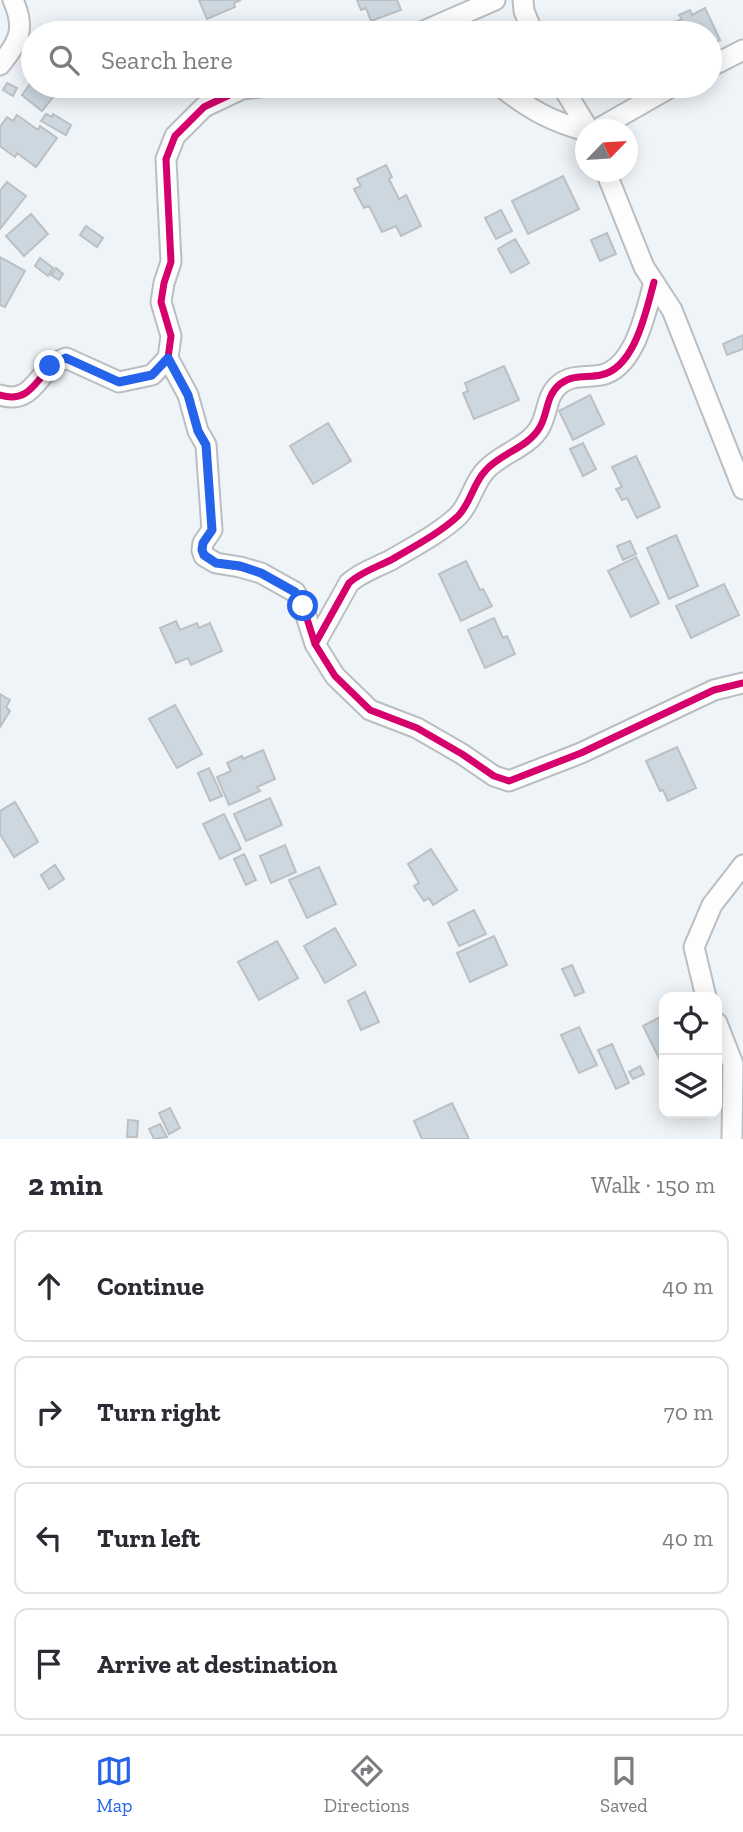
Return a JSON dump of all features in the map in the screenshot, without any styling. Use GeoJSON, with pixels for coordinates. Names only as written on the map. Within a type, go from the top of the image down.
{"type":"FeatureCollection","features":[{"type":"Feature","properties":{"kind":"street"},"geometry":{"type":"LineString","coordinates":[[12,0],[21,27]]}},
{"type":"Feature","properties":{"kind":"street"},"geometry":{"type":"LineString","coordinates":[[447,21],[495,0]]}},
{"type":"Feature","properties":{"kind":"street"},"geometry":{"type":"LineString","coordinates":[[523,0],[528,21]]}},
{"type":"Feature","properties":{"kind":"street"},"geometry":{"type":"LineString","coordinates":[[0,65],[14,49],[21,32]]}},
{"type":"Feature","properties":{"kind":"street"},"geometry":{"type":"LineString","coordinates":[[722,61],[743,51]]}},
{"type":"Feature","properties":{"kind":"street"},"geometry":{"type":"LineString","coordinates":[[0,394],[18,398],[26,396],[50,366],[66,358],[119,382],[152,375],[168,358],[171,336],[161,302],[171,262],[166,159],[175,136],[204,107],[223,98]]}},
{"type":"Feature","properties":{"kind":"street"},"geometry":{"type":"LineString","coordinates":[[515,98],[529,109],[557,123],[575,127]]}},
{"type":"Feature","properties":{"kind":"street"},"geometry":{"type":"LineString","coordinates":[[569,98],[581,119]]}},
{"type":"Feature","properties":{"kind":"street"},"geometry":{"type":"LineString","coordinates":[[615,119],[652,98]]}},
{"type":"Feature","properties":{"kind":"street"},"geometry":{"type":"LineString","coordinates":[[610,182],[644,267],[672,310],[743,488]]}},
{"type":"Feature","properties":{"kind":"street"},"geometry":{"type":"LineString","coordinates":[[314,645],[349,583],[356,576],[392,559],[450,523],[461,513],[477,481],[488,467],[510,454],[540,428],[551,394],[560,384],[574,376],[601,375],[618,368],[643,326],[654,282]]}},
{"type":"Feature","properties":{"kind":"street"},"geometry":{"type":"LineString","coordinates":[[168,358],[188,395],[198,431],[206,445],[212,530],[203,543],[204,555],[216,563],[240,566],[261,573],[295,592],[303,606],[314,645],[335,676],[370,710],[416,728],[494,776],[509,781],[581,753],[714,690],[743,683]]}},
{"type":"Feature","properties":{"kind":"street"},"geometry":{"type":"LineString","coordinates":[[705,992],[694,947],[712,905],[743,865]]}},
{"type":"Feature","properties":{"kind":"street"},"geometry":{"type":"LineString","coordinates":[[722,1036],[733,1064],[732,1139]]}},
{"type":"Feature","properties":{"kind":"building"},"geometry":{"type":"Polygon","coordinates":[[[199,0],[241,0],[234,3],[235,7],[207,19],[199,0]]]}},
{"type":"Feature","properties":{"kind":"building"},"geometry":{"type":"Polygon","coordinates":[[[357,0],[397,0],[401,10],[371,21],[366,8],[361,10],[357,0]]]}},
{"type":"Feature","properties":{"kind":"building"},"geometry":{"type":"Polygon","coordinates":[[[705,8],[711,21],[678,21],[682,19],[679,15],[690,10],[692,15],[705,8]]]}},
{"type":"Feature","properties":{"kind":"building"},"geometry":{"type":"Polygon","coordinates":[[[7,83],[17,88],[13,96],[3,90],[7,83]]]}},
{"type":"Feature","properties":{"kind":"building"},"geometry":{"type":"Polygon","coordinates":[[[26,98],[52,98],[42,111],[26,98]]]}},
{"type":"Feature","properties":{"kind":"building"},"geometry":{"type":"Polygon","coordinates":[[[46,114],[52,117],[53,114],[71,125],[66,135],[41,121],[46,114]]]}},
{"type":"Feature","properties":{"kind":"building"},"geometry":{"type":"Polygon","coordinates":[[[17,115],[38,130],[40,126],[57,138],[36,167],[17,153],[15,157],[0,146],[0,127],[7,117],[13,121],[17,115]]]}},
{"type":"Feature","properties":{"kind":"building"},"geometry":{"type":"Polygon","coordinates":[[[386,165],[392,177],[389,179],[399,199],[406,195],[421,226],[401,236],[396,226],[382,232],[369,206],[364,208],[354,189],[361,186],[357,179],[386,165]]]}},
{"type":"Feature","properties":{"kind":"building"},"geometry":{"type":"Polygon","coordinates":[[[563,176],[579,209],[528,234],[512,201],[563,176]]]}},
{"type":"Feature","properties":{"kind":"building"},"geometry":{"type":"Polygon","coordinates":[[[7,182],[26,196],[0,229],[0,191],[7,182]]]}},
{"type":"Feature","properties":{"kind":"building"},"geometry":{"type":"Polygon","coordinates":[[[501,210],[512,231],[496,239],[485,218],[501,210]]]}},
{"type":"Feature","properties":{"kind":"building"},"geometry":{"type":"Polygon","coordinates":[[[31,214],[48,234],[24,256],[6,236],[31,214]]]}},
{"type":"Feature","properties":{"kind":"building"},"geometry":{"type":"Polygon","coordinates":[[[86,226],[103,238],[97,247],[80,235],[86,226]]]}},
{"type":"Feature","properties":{"kind":"building"},"geometry":{"type":"Polygon","coordinates":[[[607,233],[616,254],[600,261],[591,240],[607,233]]]}},
{"type":"Feature","properties":{"kind":"building"},"geometry":{"type":"Polygon","coordinates":[[[515,239],[529,263],[511,273],[498,249],[515,239]]]}},
{"type":"Feature","properties":{"kind":"building"},"geometry":{"type":"Polygon","coordinates":[[[0,257],[25,271],[5,307],[0,305],[0,257]]]}},
{"type":"Feature","properties":{"kind":"building"},"geometry":{"type":"Polygon","coordinates":[[[40,258],[53,268],[48,276],[35,266],[40,258]]]}},
{"type":"Feature","properties":{"kind":"building"},"geometry":{"type":"Polygon","coordinates":[[[56,268],[63,274],[59,280],[51,275],[56,268]]]}},
{"type":"Feature","properties":{"kind":"building"},"geometry":{"type":"Polygon","coordinates":[[[743,335],[743,349],[727,355],[723,344],[743,335]]]}},
{"type":"Feature","properties":{"kind":"building"},"geometry":{"type":"Polygon","coordinates":[[[504,366],[519,400],[474,419],[463,393],[468,391],[465,383],[504,366]]]}},
{"type":"Feature","properties":{"kind":"building"},"geometry":{"type":"Polygon","coordinates":[[[590,395],[604,424],[573,440],[559,411],[590,395]]]}},
{"type":"Feature","properties":{"kind":"building"},"geometry":{"type":"Polygon","coordinates":[[[328,423],[351,461],[313,484],[290,446],[328,423]]]}},
{"type":"Feature","properties":{"kind":"building"},"geometry":{"type":"Polygon","coordinates":[[[583,443],[596,469],[583,476],[570,449],[583,443]]]}},
{"type":"Feature","properties":{"kind":"building"},"geometry":{"type":"Polygon","coordinates":[[[636,456],[660,507],[637,518],[627,498],[622,500],[616,489],[622,487],[612,467],[636,456]]]}},
{"type":"Feature","properties":{"kind":"building"},"geometry":{"type":"Polygon","coordinates":[[[676,535],[698,586],[669,599],[647,548],[676,535]]]}},
{"type":"Feature","properties":{"kind":"building"},"geometry":{"type":"Polygon","coordinates":[[[630,541],[636,554],[623,560],[617,546],[630,541]]]}},
{"type":"Feature","properties":{"kind":"building"},"geometry":{"type":"Polygon","coordinates":[[[636,557],[659,603],[631,617],[608,571],[636,557]]]}},
{"type":"Feature","properties":{"kind":"building"},"geometry":{"type":"Polygon","coordinates":[[[466,561],[480,590],[483,589],[492,606],[461,621],[439,574],[466,561]]]}},
{"type":"Feature","properties":{"kind":"building"},"geometry":{"type":"Polygon","coordinates":[[[724,584],[739,615],[691,638],[676,606],[724,584]]]}},
{"type":"Feature","properties":{"kind":"building"},"geometry":{"type":"Polygon","coordinates":[[[494,618],[503,638],[507,636],[515,654],[485,668],[468,630],[494,618]]]}},
{"type":"Feature","properties":{"kind":"building"},"geometry":{"type":"Polygon","coordinates":[[[176,621],[180,630],[197,623],[199,628],[210,623],[222,651],[191,665],[188,658],[176,663],[160,628],[176,621]]]}},
{"type":"Feature","properties":{"kind":"building"},"geometry":{"type":"Polygon","coordinates":[[[0,694],[10,700],[6,707],[10,711],[0,727],[0,694]]]}},
{"type":"Feature","properties":{"kind":"building"},"geometry":{"type":"Polygon","coordinates":[[[175,705],[202,754],[177,768],[149,719],[175,705]]]}},
{"type":"Feature","properties":{"kind":"building"},"geometry":{"type":"Polygon","coordinates":[[[677,747],[696,788],[668,801],[663,790],[660,791],[646,761],[677,747]]]}},
{"type":"Feature","properties":{"kind":"building"},"geometry":{"type":"Polygon","coordinates":[[[263,750],[275,779],[257,787],[260,791],[229,805],[217,777],[231,771],[227,763],[263,750]]]}},
{"type":"Feature","properties":{"kind":"building"},"geometry":{"type":"Polygon","coordinates":[[[209,768],[222,796],[210,801],[198,773],[209,768]]]}},
{"type":"Feature","properties":{"kind":"building"},"geometry":{"type":"Polygon","coordinates":[[[270,798],[282,825],[246,841],[234,814],[270,798]]]}},
{"type":"Feature","properties":{"kind":"building"},"geometry":{"type":"Polygon","coordinates":[[[15,802],[38,842],[14,857],[0,834],[0,811],[15,802]]]}},
{"type":"Feature","properties":{"kind":"building"},"geometry":{"type":"Polygon","coordinates":[[[224,814],[241,849],[220,859],[203,824],[224,814]]]}},
{"type":"Feature","properties":{"kind":"building"},"geometry":{"type":"Polygon","coordinates":[[[285,845],[296,872],[271,883],[260,856],[285,845]]]}},
{"type":"Feature","properties":{"kind":"building"},"geometry":{"type":"Polygon","coordinates":[[[431,849],[457,890],[433,905],[429,898],[424,901],[414,886],[419,883],[408,864],[431,849]]]}},
{"type":"Feature","properties":{"kind":"building"},"geometry":{"type":"Polygon","coordinates":[[[244,854],[256,880],[246,885],[234,859],[244,854]]]}},
{"type":"Feature","properties":{"kind":"building"},"geometry":{"type":"Polygon","coordinates":[[[55,865],[64,879],[49,889],[41,875],[55,865]]]}},
{"type":"Feature","properties":{"kind":"building"},"geometry":{"type":"Polygon","coordinates":[[[319,867],[336,904],[307,918],[289,880],[319,867]]]}},
{"type":"Feature","properties":{"kind":"building"},"geometry":{"type":"Polygon","coordinates":[[[474,910],[486,934],[459,946],[448,923],[474,910]]]}},
{"type":"Feature","properties":{"kind":"building"},"geometry":{"type":"Polygon","coordinates":[[[335,928],[356,965],[325,983],[304,946],[335,928]]]}},
{"type":"Feature","properties":{"kind":"building"},"geometry":{"type":"Polygon","coordinates":[[[494,936],[507,965],[470,982],[457,953],[494,936]]]}},
{"type":"Feature","properties":{"kind":"building"},"geometry":{"type":"Polygon","coordinates":[[[277,941],[298,978],[259,1000],[238,962],[277,941]]]}},
{"type":"Feature","properties":{"kind":"building"},"geometry":{"type":"Polygon","coordinates":[[[572,965],[584,992],[575,996],[562,969],[572,965]]]}},
{"type":"Feature","properties":{"kind":"building"},"geometry":{"type":"Polygon","coordinates":[[[365,992],[379,1022],[361,1030],[348,1001],[365,992]]]}},
{"type":"Feature","properties":{"kind":"building"},"geometry":{"type":"Polygon","coordinates":[[[659,1018],[659,1058],[643,1026],[659,1018]]]}},
{"type":"Feature","properties":{"kind":"building"},"geometry":{"type":"Polygon","coordinates":[[[579,1027],[597,1065],[579,1073],[561,1035],[579,1027]]]}},
{"type":"Feature","properties":{"kind":"building"},"geometry":{"type":"Polygon","coordinates":[[[612,1044],[629,1083],[616,1089],[598,1050],[612,1044]]]}},
{"type":"Feature","properties":{"kind":"building"},"geometry":{"type":"Polygon","coordinates":[[[640,1066],[644,1074],[633,1079],[629,1072],[640,1066]]]}},
{"type":"Feature","properties":{"kind":"building"},"geometry":{"type":"Polygon","coordinates":[[[452,1103],[469,1139],[422,1139],[414,1121],[452,1103]]]}},
{"type":"Feature","properties":{"kind":"building"},"geometry":{"type":"Polygon","coordinates":[[[170,1108],[180,1128],[169,1134],[159,1113],[170,1108]]]}},
{"type":"Feature","properties":{"kind":"building"},"geometry":{"type":"Polygon","coordinates":[[[128,1120],[138,1121],[137,1137],[127,1137],[128,1120]]]}},
{"type":"Feature","properties":{"kind":"building"},"geometry":{"type":"Polygon","coordinates":[[[160,1124],[167,1137],[154,1139],[149,1129],[160,1124]]]}},
{"type":"Feature","properties":{"kind":"cycle path"},"geometry":{"type":"LineString","coordinates":[[0,395],[12,397],[29,391],[48,370],[66,358],[119,382],[152,375],[168,358],[171,336],[161,302],[171,262],[166,159],[175,136],[204,107],[223,98]]}},
{"type":"Feature","properties":{"kind":"cycle path"},"geometry":{"type":"LineString","coordinates":[[315,644],[349,583],[426,540],[458,516],[486,470],[535,434],[543,422],[555,388],[575,378],[601,375],[622,362],[637,337],[654,282]]}},
{"type":"Feature","properties":{"kind":"cycle path"},"geometry":{"type":"LineString","coordinates":[[168,358],[188,395],[198,431],[206,445],[212,530],[203,543],[204,556],[216,563],[261,573],[295,592],[303,606],[315,644],[335,676],[370,710],[417,728],[494,776],[509,781],[581,753],[714,690],[743,683]]}},
{"type":"Feature","properties":{"kind":"route"},"geometry":{"type":"LineString","coordinates":[[50,366],[66,358],[119,382],[152,375],[168,358],[188,395],[198,431],[206,445],[212,530],[203,543],[204,555],[216,563],[240,566],[261,573],[295,592],[303,606]]}}]}
